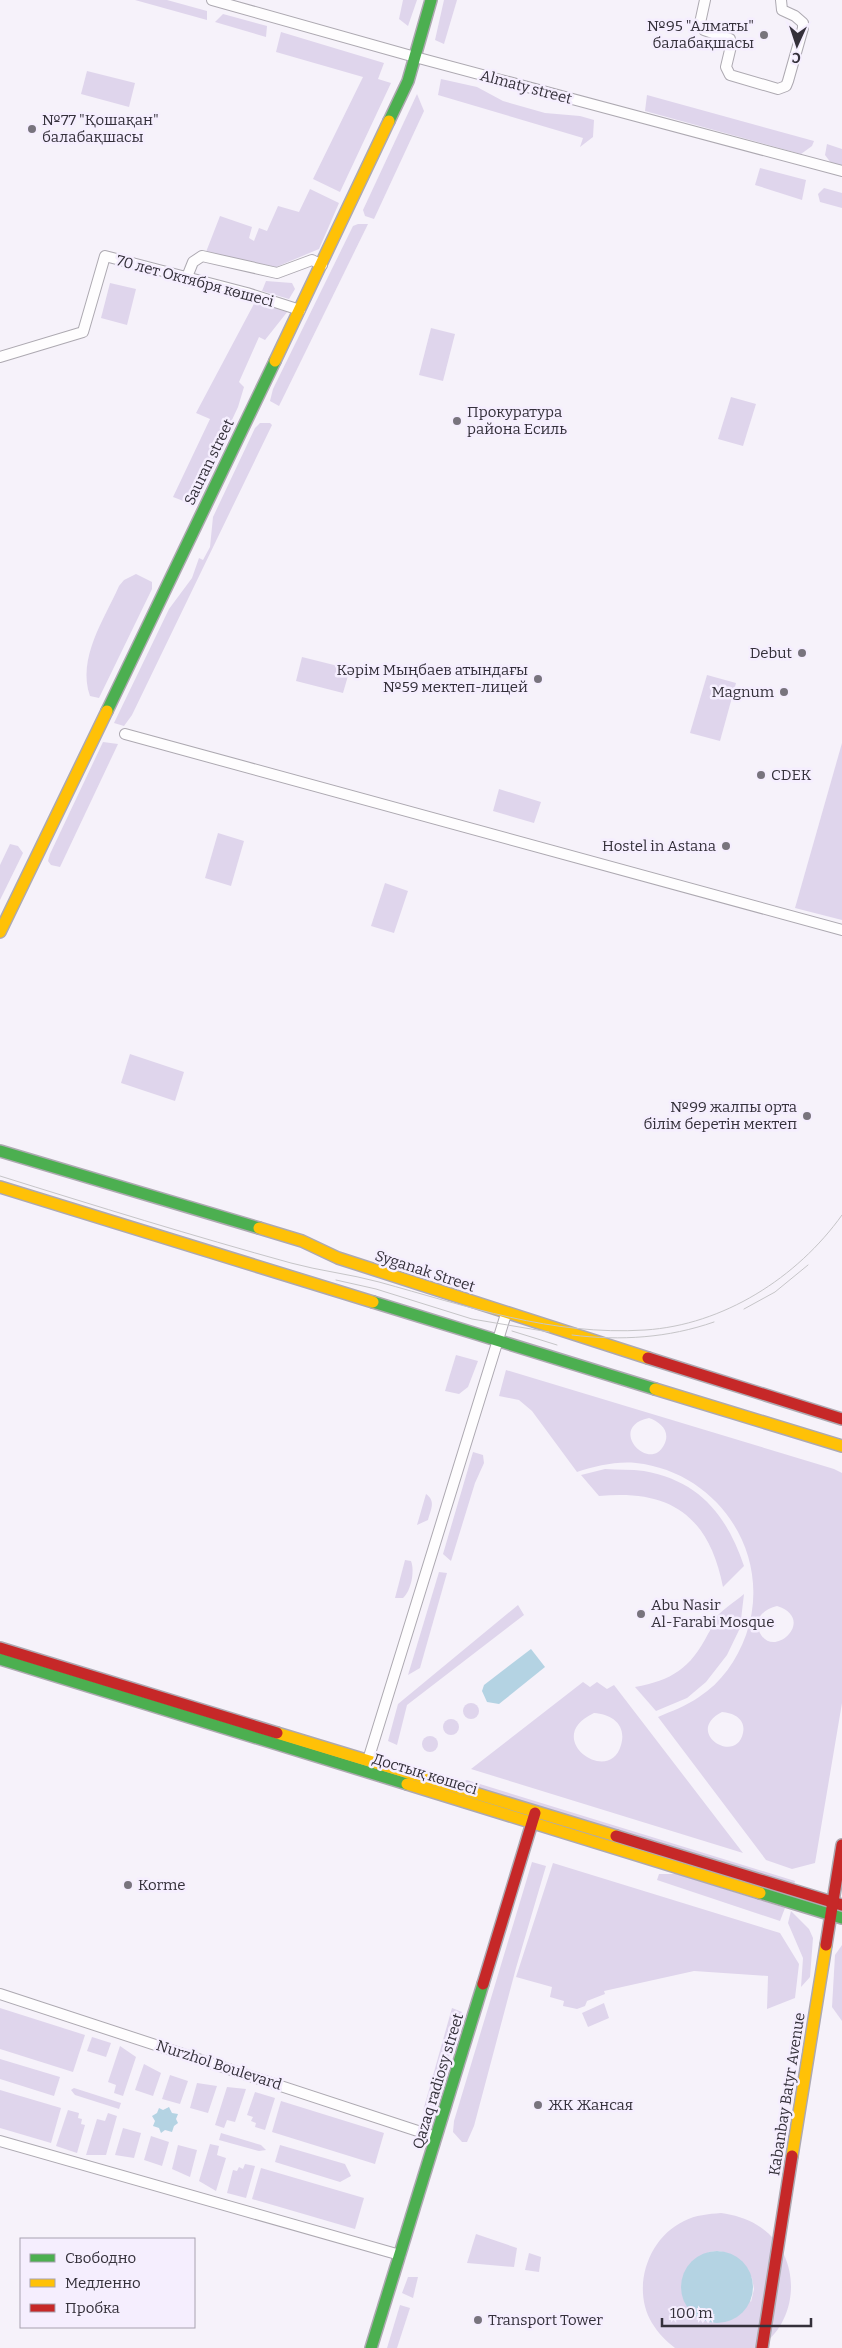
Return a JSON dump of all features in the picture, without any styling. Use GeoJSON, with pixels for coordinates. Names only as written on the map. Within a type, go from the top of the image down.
{"type":"FeatureCollection","features":[{"type":"Feature","properties":{"kind":"street","name":"Almaty street"},"geometry":{"type":"LineString","coordinates":[[212,0],[415,57],[842,170]]}},
{"type":"Feature","properties":{"kind":"street","name":"Sauran street"},"geometry":{"type":"LineString","coordinates":[[0,932],[322,265],[408,81],[431,0]]}},
{"type":"Feature","properties":{"kind":"street"},"geometry":{"type":"LineString","coordinates":[[705,0],[700,23],[704,30],[730,39],[731,46],[726,67],[730,76],[778,89],[786,86],[803,28],[803,23],[796,16],[782,10],[781,0]]}},
{"type":"Feature","properties":{"kind":"street","name":"70 лет Октября көшесі"},"geometry":{"type":"LineString","coordinates":[[0,357],[83,332],[105,256],[247,293],[300,310]]}},
{"type":"Feature","properties":{"kind":"street"},"geometry":{"type":"LineString","coordinates":[[187,277],[193,262],[202,256],[277,273],[312,260],[322,265]]}},
{"type":"Feature","properties":{"kind":"street"},"geometry":{"type":"LineString","coordinates":[[125,734],[842,930]]}},
{"type":"Feature","properties":{"kind":"street","name":"Syganak Street"},"geometry":{"type":"LineString","coordinates":[[0,1151],[302,1241],[338,1258],[506,1314],[842,1419]]}},
{"type":"Feature","properties":{"kind":"street"},"geometry":{"type":"LineString","coordinates":[[0,1187],[842,1446]]}},
{"type":"Feature","properties":{"kind":"street"},"geometry":{"type":"LineString","coordinates":[[368,1760],[506,1314]]}},
{"type":"Feature","properties":{"kind":"street","name":"Достық көшесі"},"geometry":{"type":"LineString","coordinates":[[0,1648],[536,1810],[837,1904]]}},
{"type":"Feature","properties":{"kind":"street","name":"Достық көшесі"},"geometry":{"type":"LineString","coordinates":[[0,1659],[842,1918]]}},
{"type":"Feature","properties":{"kind":"street","name":"Qazaq radiosy street"},"geometry":{"type":"LineString","coordinates":[[371,2348],[536,1810]]}},
{"type":"Feature","properties":{"kind":"street","name":"Kabanbay Batyr Avenue"},"geometry":{"type":"LineString","coordinates":[[762,2348],[830,1914],[837,1904],[842,1845]]}},
{"type":"Feature","properties":{"kind":"street","name":"Nurzhol Boulevard"},"geometry":{"type":"LineString","coordinates":[[0,1994],[436,2137]]}},
{"type":"Feature","properties":{"kind":"street"},"geometry":{"type":"LineString","coordinates":[[0,2141],[400,2256]]}},
{"type":"Feature","properties":{"kind":"shaded area"},"geometry":{"type":"Polygon","coordinates":[[[135,0],[167,0],[207,11],[207,20],[135,0]]]}},
{"type":"Feature","properties":{"kind":"shaded area"},"geometry":{"type":"Polygon","coordinates":[[[403,0],[417,0],[408,26],[399,19],[403,0]]]}},
{"type":"Feature","properties":{"kind":"shaded area"},"geometry":{"type":"Polygon","coordinates":[[[444,0],[457,0],[444,44],[435,40],[444,0]]]}},
{"type":"Feature","properties":{"kind":"shaded area"},"geometry":{"type":"Polygon","coordinates":[[[223,14],[267,26],[266,37],[215,22],[223,14]]]}},
{"type":"Feature","properties":{"kind":"shaded area"},"geometry":{"type":"Polygon","coordinates":[[[281,32],[384,63],[378,79],[391,83],[340,192],[313,179],[363,77],[276,52],[281,32]]]}},
{"type":"Feature","properties":{"kind":"shaded area"},"geometry":{"type":"Polygon","coordinates":[[[87,71],[135,83],[129,107],[81,94],[87,71]]]}},
{"type":"Feature","properties":{"kind":"shaded area"},"geometry":{"type":"Polygon","coordinates":[[[441,79],[477,87],[503,101],[545,113],[580,116],[594,120],[593,137],[580,147],[583,138],[438,95],[441,79]]]}},
{"type":"Feature","properties":{"kind":"shaded area"},"geometry":{"type":"Polygon","coordinates":[[[417,94],[424,111],[374,219],[365,216],[363,210],[417,94]]]}},
{"type":"Feature","properties":{"kind":"shaded area"},"geometry":{"type":"Polygon","coordinates":[[[647,95],[814,141],[812,146],[801,154],[645,111],[647,95]]]}},
{"type":"Feature","properties":{"kind":"shaded area"},"geometry":{"type":"Polygon","coordinates":[[[827,144],[842,149],[842,166],[831,163],[825,155],[827,144]]]}},
{"type":"Feature","properties":{"kind":"shaded area"},"geometry":{"type":"Polygon","coordinates":[[[760,168],[806,180],[802,200],[755,185],[760,168]]]}},
{"type":"Feature","properties":{"kind":"shaded area"},"geometry":{"type":"Polygon","coordinates":[[[824,188],[842,193],[842,208],[820,202],[818,194],[824,188]]]}},
{"type":"Feature","properties":{"kind":"shaded area"},"geometry":{"type":"Polygon","coordinates":[[[310,189],[339,203],[319,249],[276,267],[206,252],[220,216],[252,227],[249,238],[254,241],[259,228],[267,231],[278,206],[299,212],[310,189]]]}},
{"type":"Feature","properties":{"kind":"shaded area"},"geometry":{"type":"Polygon","coordinates":[[[368,224],[279,406],[270,401],[273,389],[353,226],[368,224]]]}},
{"type":"Feature","properties":{"kind":"shaded area"},"geometry":{"type":"Polygon","coordinates":[[[266,281],[292,283],[295,289],[289,299],[262,291],[266,281]]]}},
{"type":"Feature","properties":{"kind":"shaded area"},"geometry":{"type":"Polygon","coordinates":[[[110,283],[136,289],[127,325],[101,318],[110,283]]]}},
{"type":"Feature","properties":{"kind":"shaded area"},"geometry":{"type":"Polygon","coordinates":[[[256,300],[288,311],[265,340],[259,337],[239,382],[244,387],[238,407],[196,497],[193,501],[186,502],[173,497],[210,419],[196,413],[256,300]]]}},
{"type":"Feature","properties":{"kind":"shaded area"},"geometry":{"type":"Polygon","coordinates":[[[431,328],[455,334],[443,381],[419,375],[431,328]]]}},
{"type":"Feature","properties":{"kind":"shaded area"},"geometry":{"type":"Polygon","coordinates":[[[731,397],[756,404],[743,446],[718,439],[731,397]]]}},
{"type":"Feature","properties":{"kind":"shaded area"},"geometry":{"type":"Polygon","coordinates":[[[260,423],[270,423],[272,425],[132,715],[124,726],[114,723],[169,609],[192,578],[199,558],[203,560],[210,547],[213,517],[255,428],[260,423]]]}},
{"type":"Feature","properties":{"kind":"shaded area"},"geometry":{"type":"Polygon","coordinates":[[[136,574],[152,582],[152,589],[99,698],[90,696],[87,668],[94,640],[119,586],[124,580],[136,574]]]}},
{"type":"Feature","properties":{"kind":"shaded area"},"geometry":{"type":"Polygon","coordinates":[[[302,657],[350,669],[343,693],[296,681],[302,657]]]}},
{"type":"Feature","properties":{"kind":"shaded area"},"geometry":{"type":"Polygon","coordinates":[[[707,675],[736,683],[720,741],[690,733],[707,675]]]}},
{"type":"Feature","properties":{"kind":"shaded area"},"geometry":{"type":"Polygon","coordinates":[[[103,742],[118,744],[60,867],[51,865],[48,861],[50,854],[103,742]]]}},
{"type":"Feature","properties":{"kind":"shaded area"},"geometry":{"type":"Polygon","coordinates":[[[842,743],[842,920],[795,908],[842,743]]]}},
{"type":"Feature","properties":{"kind":"shaded area"},"geometry":{"type":"Polygon","coordinates":[[[499,789],[541,802],[534,823],[493,811],[499,789]]]}},
{"type":"Feature","properties":{"kind":"shaded area"},"geometry":{"type":"Polygon","coordinates":[[[218,833],[244,841],[231,886],[205,878],[218,833]]]}},
{"type":"Feature","properties":{"kind":"shaded area"},"geometry":{"type":"Polygon","coordinates":[[[10,844],[18,846],[23,853],[0,900],[0,865],[10,844]]]}},
{"type":"Feature","properties":{"kind":"shaded area"},"geometry":{"type":"Polygon","coordinates":[[[385,883],[408,891],[394,933],[371,926],[385,883]]]}},
{"type":"Feature","properties":{"kind":"shaded area"},"geometry":{"type":"Polygon","coordinates":[[[130,1054],[184,1072],[175,1101],[121,1083],[130,1054]]]}},
{"type":"Feature","properties":{"kind":"shaded area"},"geometry":{"type":"Polygon","coordinates":[[[456,1355],[478,1361],[468,1387],[459,1394],[445,1391],[456,1355]]]}},
{"type":"Feature","properties":{"kind":"shaded area"},"geometry":{"type":"Polygon","coordinates":[[[506,1370],[842,1473],[842,1703],[815,1863],[792,1869],[766,1860],[658,1717],[689,1703],[714,1685],[733,1662],[746,1635],[753,1605],[752,1576],[745,1548],[733,1523],[715,1501],[692,1483],[666,1470],[636,1463],[614,1463],[577,1472],[532,1411],[519,1400],[499,1396],[506,1370]],[[649,1418],[637,1423],[631,1430],[631,1438],[641,1452],[649,1454],[657,1453],[664,1445],[666,1436],[664,1428],[649,1418]],[[777,1606],[762,1614],[759,1618],[758,1626],[765,1639],[773,1642],[781,1640],[788,1635],[793,1628],[793,1620],[789,1612],[777,1606]],[[722,1712],[711,1720],[708,1728],[710,1736],[715,1742],[723,1746],[731,1746],[738,1742],[743,1733],[743,1724],[735,1715],[722,1712]]]}},
{"type":"Feature","properties":{"kind":"shaded area"},"geometry":{"type":"Polygon","coordinates":[[[473,1452],[483,1455],[484,1463],[475,1483],[451,1561],[443,1554],[473,1452]]]}},
{"type":"Feature","properties":{"kind":"shaded area"},"geometry":{"type":"Polygon","coordinates":[[[605,1469],[639,1470],[664,1476],[696,1492],[709,1503],[720,1517],[729,1531],[744,1566],[723,1587],[717,1562],[708,1542],[697,1525],[683,1512],[666,1503],[647,1497],[624,1495],[599,1496],[581,1475],[605,1469]]]}},
{"type":"Feature","properties":{"kind":"shaded area"},"geometry":{"type":"Polygon","coordinates":[[[426,1494],[432,1502],[428,1520],[417,1525],[426,1494]]]}},
{"type":"Feature","properties":{"kind":"shaded area"},"geometry":{"type":"Polygon","coordinates":[[[405,1560],[411,1561],[413,1570],[412,1581],[403,1598],[395,1598],[405,1560]]]}},
{"type":"Feature","properties":{"kind":"shaded area"},"geometry":{"type":"Polygon","coordinates":[[[439,1572],[447,1573],[420,1668],[408,1675],[439,1572]]]}},
{"type":"Feature","properties":{"kind":"shaded area"},"geometry":{"type":"Polygon","coordinates":[[[744,1594],[740,1628],[727,1655],[706,1682],[687,1698],[656,1711],[635,1687],[659,1681],[679,1671],[701,1646],[717,1616],[744,1594]]]}},
{"type":"Feature","properties":{"kind":"shaded area"},"geometry":{"type":"Polygon","coordinates":[[[518,1605],[524,1615],[407,1705],[397,1745],[388,1741],[398,1704],[518,1605]]]}},
{"type":"Feature","properties":{"kind":"shaded area"},"geometry":{"type":"Polygon","coordinates":[[[583,1682],[590,1687],[597,1682],[607,1689],[614,1685],[743,1853],[471,1769],[583,1682]],[[594,1713],[579,1723],[574,1734],[576,1745],[583,1754],[593,1760],[605,1761],[614,1757],[621,1745],[622,1732],[620,1726],[612,1718],[594,1713]]]}},
{"type":"Feature","properties":{"kind":"shaded area"},"geometry":{"type":"Polygon","coordinates":[[[471,1703],[479,1711],[471,1719],[463,1711],[471,1703]]]}},
{"type":"Feature","properties":{"kind":"shaded area"},"geometry":{"type":"Polygon","coordinates":[[[451,1719],[459,1727],[451,1735],[443,1727],[451,1719]]]}},
{"type":"Feature","properties":{"kind":"shaded area"},"geometry":{"type":"Polygon","coordinates":[[[430,1736],[438,1744],[430,1752],[422,1744],[430,1736]]]}},
{"type":"Feature","properties":{"kind":"shaded area"},"geometry":{"type":"Polygon","coordinates":[[[467,1780],[795,1881],[794,1885],[460,1783],[467,1780]]]}},
{"type":"Feature","properties":{"kind":"shaded area"},"geometry":{"type":"Polygon","coordinates":[[[532,1862],[546,1866],[516,1968],[474,2126],[467,2142],[462,2142],[453,2132],[454,2121],[532,1862]]]}},
{"type":"Feature","properties":{"kind":"shaded area"},"geometry":{"type":"Polygon","coordinates":[[[553,1863],[780,1933],[799,1964],[795,1998],[767,2009],[768,1976],[694,1971],[604,1991],[605,1994],[587,2001],[585,2006],[577,2009],[563,2006],[564,2001],[550,1997],[552,1987],[516,1977],[553,1863]]]}},
{"type":"Feature","properties":{"kind":"shaded area"},"geometry":{"type":"Polygon","coordinates":[[[659,1874],[677,1874],[785,1908],[780,1921],[657,1880],[659,1874]]]}},
{"type":"Feature","properties":{"kind":"shaded area"},"geometry":{"type":"Polygon","coordinates":[[[791,1911],[809,1929],[813,1938],[810,1977],[801,1987],[803,1958],[788,1923],[791,1911]]]}},
{"type":"Feature","properties":{"kind":"shaded area"},"geometry":{"type":"Polygon","coordinates":[[[842,1945],[842,2021],[832,2007],[835,1955],[842,1945]]]}},
{"type":"Feature","properties":{"kind":"shaded area"},"geometry":{"type":"Polygon","coordinates":[[[604,2003],[609,2018],[588,2027],[582,2013],[604,2003]]]}},
{"type":"Feature","properties":{"kind":"shaded area"},"geometry":{"type":"Polygon","coordinates":[[[0,2008],[85,2035],[73,2072],[0,2049],[0,2008]]]}},
{"type":"Feature","properties":{"kind":"shaded area"},"geometry":{"type":"Polygon","coordinates":[[[452,2008],[462,2012],[433,2113],[423,2111],[452,2008]]]}},
{"type":"Feature","properties":{"kind":"shaded area"},"geometry":{"type":"Polygon","coordinates":[[[92,2037],[111,2043],[106,2057],[87,2051],[92,2037]]]}},
{"type":"Feature","properties":{"kind":"shaded area"},"geometry":{"type":"Polygon","coordinates":[[[120,2046],[136,2057],[123,2096],[114,2093],[116,2085],[108,2082],[120,2046]]]}},
{"type":"Feature","properties":{"kind":"shaded area"},"geometry":{"type":"Polygon","coordinates":[[[0,2059],[60,2077],[54,2096],[0,2079],[0,2059]]]}},
{"type":"Feature","properties":{"kind":"shaded area"},"geometry":{"type":"Polygon","coordinates":[[[144,2064],[161,2073],[153,2096],[135,2090],[144,2064]]]}},
{"type":"Feature","properties":{"kind":"shaded area"},"geometry":{"type":"Polygon","coordinates":[[[170,2075],[188,2081],[180,2104],[162,2099],[170,2075]]]}},
{"type":"Feature","properties":{"kind":"shaded area"},"geometry":{"type":"Polygon","coordinates":[[[197,2083],[217,2086],[208,2113],[190,2108],[197,2083]]]}},
{"type":"Feature","properties":{"kind":"shaded area"},"geometry":{"type":"Polygon","coordinates":[[[227,2087],[246,2089],[235,2122],[227,2120],[224,2128],[215,2125],[227,2087]]]}},
{"type":"Feature","properties":{"kind":"shaded area"},"geometry":{"type":"Polygon","coordinates":[[[74,2088],[121,2103],[119,2109],[75,2095],[71,2090],[74,2088]]]}},
{"type":"Feature","properties":{"kind":"shaded area"},"geometry":{"type":"Polygon","coordinates":[[[0,2090],[61,2108],[51,2143],[0,2128],[0,2090]]]}},
{"type":"Feature","properties":{"kind":"shaded area"},"geometry":{"type":"Polygon","coordinates":[[[255,2092],[275,2098],[265,2130],[255,2127],[256,2123],[251,2121],[253,2117],[247,2115],[255,2092]]]}},
{"type":"Feature","properties":{"kind":"shaded area"},"geometry":{"type":"Polygon","coordinates":[[[281,2101],[384,2133],[375,2164],[272,2132],[281,2101]]]}},
{"type":"Feature","properties":{"kind":"shaded area"},"geometry":{"type":"Polygon","coordinates":[[[68,2110],[79,2113],[78,2118],[82,2119],[81,2124],[85,2125],[77,2153],[56,2146],[68,2110]]]}},
{"type":"Feature","properties":{"kind":"shaded area"},"geometry":{"type":"Polygon","coordinates":[[[108,2113],[117,2116],[106,2155],[86,2155],[97,2119],[105,2121],[108,2113]]]}},
{"type":"Feature","properties":{"kind":"shaded area"},"geometry":{"type":"Polygon","coordinates":[[[123,2128],[141,2133],[134,2158],[115,2155],[123,2128]]]}},
{"type":"Feature","properties":{"kind":"shaded area"},"geometry":{"type":"Polygon","coordinates":[[[221,2133],[261,2145],[266,2150],[259,2151],[219,2140],[221,2133]]]}},
{"type":"Feature","properties":{"kind":"shaded area"},"geometry":{"type":"Polygon","coordinates":[[[151,2136],[169,2142],[162,2166],[144,2160],[151,2136]]]}},
{"type":"Feature","properties":{"kind":"shaded area"},"geometry":{"type":"Polygon","coordinates":[[[210,2144],[219,2146],[217,2155],[226,2158],[216,2191],[199,2181],[210,2144]]]}},
{"type":"Feature","properties":{"kind":"shaded area"},"geometry":{"type":"Polygon","coordinates":[[[178,2145],[197,2150],[190,2177],[172,2169],[178,2145]]]}},
{"type":"Feature","properties":{"kind":"shaded area"},"geometry":{"type":"Polygon","coordinates":[[[280,2145],[345,2164],[351,2176],[340,2182],[275,2162],[280,2145]]]}},
{"type":"Feature","properties":{"kind":"shaded area"},"geometry":{"type":"Polygon","coordinates":[[[245,2164],[255,2166],[246,2198],[227,2193],[233,2170],[237,2171],[239,2167],[243,2169],[245,2164]]]}},
{"type":"Feature","properties":{"kind":"shaded area"},"geometry":{"type":"Polygon","coordinates":[[[261,2168],[364,2198],[355,2229],[252,2199],[261,2168]]]}},
{"type":"Feature","properties":{"kind":"shaded area"},"geometry":{"type":"Polygon","coordinates":[[[721,2213],[749,2220],[772,2237],[782,2252],[789,2268],[791,2286],[789,2303],[783,2320],[773,2335],[759,2348],[675,2348],[657,2330],[646,2309],[643,2295],[643,2280],[647,2265],[661,2239],[671,2229],[684,2221],[698,2216],[721,2213]],[[719,2251],[708,2252],[751,2302],[754,2289],[752,2278],[730,2254],[719,2251]]]}},
{"type":"Feature","properties":{"kind":"shaded area"},"geometry":{"type":"Polygon","coordinates":[[[476,2234],[517,2248],[514,2267],[467,2263],[476,2234]]]}},
{"type":"Feature","properties":{"kind":"shaded area"},"geometry":{"type":"Polygon","coordinates":[[[529,2253],[541,2257],[539,2272],[525,2270],[529,2253]]]}},
{"type":"Feature","properties":{"kind":"shaded area"},"geometry":{"type":"Polygon","coordinates":[[[408,2277],[418,2277],[413,2298],[402,2293],[408,2277]]]}},
{"type":"Feature","properties":{"kind":"shaded area"},"geometry":{"type":"Polygon","coordinates":[[[400,2305],[410,2308],[397,2348],[387,2348],[400,2305]]]}},
{"type":"Feature","properties":{"kind":"water"},"geometry":{"type":"Polygon","coordinates":[[[531,1649],[545,1667],[499,1704],[487,1702],[482,1691],[484,1685],[531,1649]]]}},
{"type":"Feature","properties":{"kind":"water"},"geometry":{"type":"Polygon","coordinates":[[[169,2107],[172,2113],[178,2114],[176,2119],[178,2123],[174,2126],[172,2132],[165,2130],[161,2133],[159,2128],[153,2126],[155,2121],[152,2116],[157,2113],[159,2108],[163,2110],[169,2107]]]}},
{"type":"Feature","properties":{"kind":"water"},"geometry":{"type":"Polygon","coordinates":[[[717,2251],[737,2257],[747,2267],[753,2287],[747,2307],[737,2317],[717,2323],[697,2317],[687,2307],[681,2287],[687,2267],[697,2257],[717,2251]]]}},
{"type":"Feature","properties":{"kind":"tram line"},"geometry":{"type":"LineString","coordinates":[[0,1176],[181,1232],[302,1266],[368,1279],[477,1309],[543,1324],[611,1331],[645,1330],[674,1326],[702,1319],[730,1308],[780,1278],[803,1259],[824,1238],[842,1215]]}},
{"type":"Feature","properties":{"kind":"tram line"},"geometry":{"type":"LineString","coordinates":[[744,1309],[775,1292],[808,1265]]}},
{"type":"Feature","properties":{"kind":"tram line"},"geometry":{"type":"LineString","coordinates":[[336,1280],[376,1289],[472,1319],[549,1332]]}},
{"type":"Feature","properties":{"kind":"tram line"},"geometry":{"type":"LineString","coordinates":[[572,1335],[608,1338],[644,1337],[679,1332],[714,1322]]}},
{"type":"Feature","properties":{"kind":"tram line"},"geometry":{"type":"LineString","coordinates":[[512,1331],[557,1345]]}},
{"type":"Feature","properties":{"kind":"traffic: fast"},"geometry":{"type":"LineString","coordinates":[[389,121],[408,81],[431,0]]}},
{"type":"Feature","properties":{"kind":"traffic: fast"},"geometry":{"type":"LineString","coordinates":[[107,711],[275,361]]}},
{"type":"Feature","properties":{"kind":"traffic: fast"},"geometry":{"type":"LineString","coordinates":[[0,1151],[259,1228]]}},
{"type":"Feature","properties":{"kind":"traffic: fast"},"geometry":{"type":"LineString","coordinates":[[373,1302],[655,1389]]}},
{"type":"Feature","properties":{"kind":"traffic: fast"},"geometry":{"type":"LineString","coordinates":[[0,1659],[407,1784]]}},
{"type":"Feature","properties":{"kind":"traffic: fast"},"geometry":{"type":"LineString","coordinates":[[760,1893],[842,1918]]}},
{"type":"Feature","properties":{"kind":"traffic: fast"},"geometry":{"type":"LineString","coordinates":[[371,2348],[483,1984]]}},
{"type":"Feature","properties":{"kind":"traffic: slow"},"geometry":{"type":"LineString","coordinates":[[275,361],[389,121]]}},
{"type":"Feature","properties":{"kind":"traffic: slow"},"geometry":{"type":"LineString","coordinates":[[0,932],[107,711]]}},
{"type":"Feature","properties":{"kind":"traffic: slow"},"geometry":{"type":"LineString","coordinates":[[0,1187],[373,1302]]}},
{"type":"Feature","properties":{"kind":"traffic: slow"},"geometry":{"type":"LineString","coordinates":[[259,1228],[302,1241],[338,1258],[648,1358]]}},
{"type":"Feature","properties":{"kind":"traffic: slow"},"geometry":{"type":"LineString","coordinates":[[655,1389],[842,1446]]}},
{"type":"Feature","properties":{"kind":"traffic: slow"},"geometry":{"type":"LineString","coordinates":[[277,1733],[616,1836]]}},
{"type":"Feature","properties":{"kind":"traffic: slow"},"geometry":{"type":"LineString","coordinates":[[407,1784],[760,1893]]}},
{"type":"Feature","properties":{"kind":"traffic: slow"},"geometry":{"type":"LineString","coordinates":[[792,2156],[826,1945]]}},
{"type":"Feature","properties":{"kind":"traffic: jam"},"geometry":{"type":"LineString","coordinates":[[648,1358],[842,1419]]}},
{"type":"Feature","properties":{"kind":"traffic: jam"},"geometry":{"type":"LineString","coordinates":[[0,1648],[277,1733]]}},
{"type":"Feature","properties":{"kind":"traffic: jam"},"geometry":{"type":"LineString","coordinates":[[483,1984],[535,1813]]}},
{"type":"Feature","properties":{"kind":"traffic: jam"},"geometry":{"type":"LineString","coordinates":[[616,1836],[842,1905]]}},
{"type":"Feature","properties":{"kind":"traffic: jam"},"geometry":{"type":"LineString","coordinates":[[826,1945],[842,1845]]}},
{"type":"Feature","properties":{"kind":"traffic: jam"},"geometry":{"type":"LineString","coordinates":[[762,2348],[792,2156]]}},
{"type":"Feature","properties":{"kind":"place","name":"№95 \"Алматы\" балабақшасы"},"geometry":{"type":"Point","coordinates":[764,35]}},
{"type":"Feature","properties":{"kind":"place","name":"№77 \"Қошақан\" балабақшасы"},"geometry":{"type":"Point","coordinates":[32,129]}},
{"type":"Feature","properties":{"kind":"place","name":"Прокуратура района Есиль"},"geometry":{"type":"Point","coordinates":[457,421]}},
{"type":"Feature","properties":{"kind":"place","name":"Debut"},"geometry":{"type":"Point","coordinates":[802,653]}},
{"type":"Feature","properties":{"kind":"place","name":"Кәрім Мыңбаев атындағы №59 мектеп-лицей"},"geometry":{"type":"Point","coordinates":[538,679]}},
{"type":"Feature","properties":{"kind":"place","name":"Magnum"},"geometry":{"type":"Point","coordinates":[784,692]}},
{"type":"Feature","properties":{"kind":"place","name":"CDEK"},"geometry":{"type":"Point","coordinates":[761,775]}},
{"type":"Feature","properties":{"kind":"place","name":"Hostel in Astana"},"geometry":{"type":"Point","coordinates":[726,846]}},
{"type":"Feature","properties":{"kind":"place","name":"№99 жалпы орта білім беретін мектеп"},"geometry":{"type":"Point","coordinates":[807,1116]}},
{"type":"Feature","properties":{"kind":"place","name":"Abu Nasir Al-Farabi Mosque"},"geometry":{"type":"Point","coordinates":[641,1614]}},
{"type":"Feature","properties":{"kind":"place","name":"Korme"},"geometry":{"type":"Point","coordinates":[128,1885]}},
{"type":"Feature","properties":{"kind":"place","name":"ЖК Жансая"},"geometry":{"type":"Point","coordinates":[538,2105]}},
{"type":"Feature","properties":{"kind":"place","name":"Transport Tower"},"geometry":{"type":"Point","coordinates":[478,2320]}}]}
